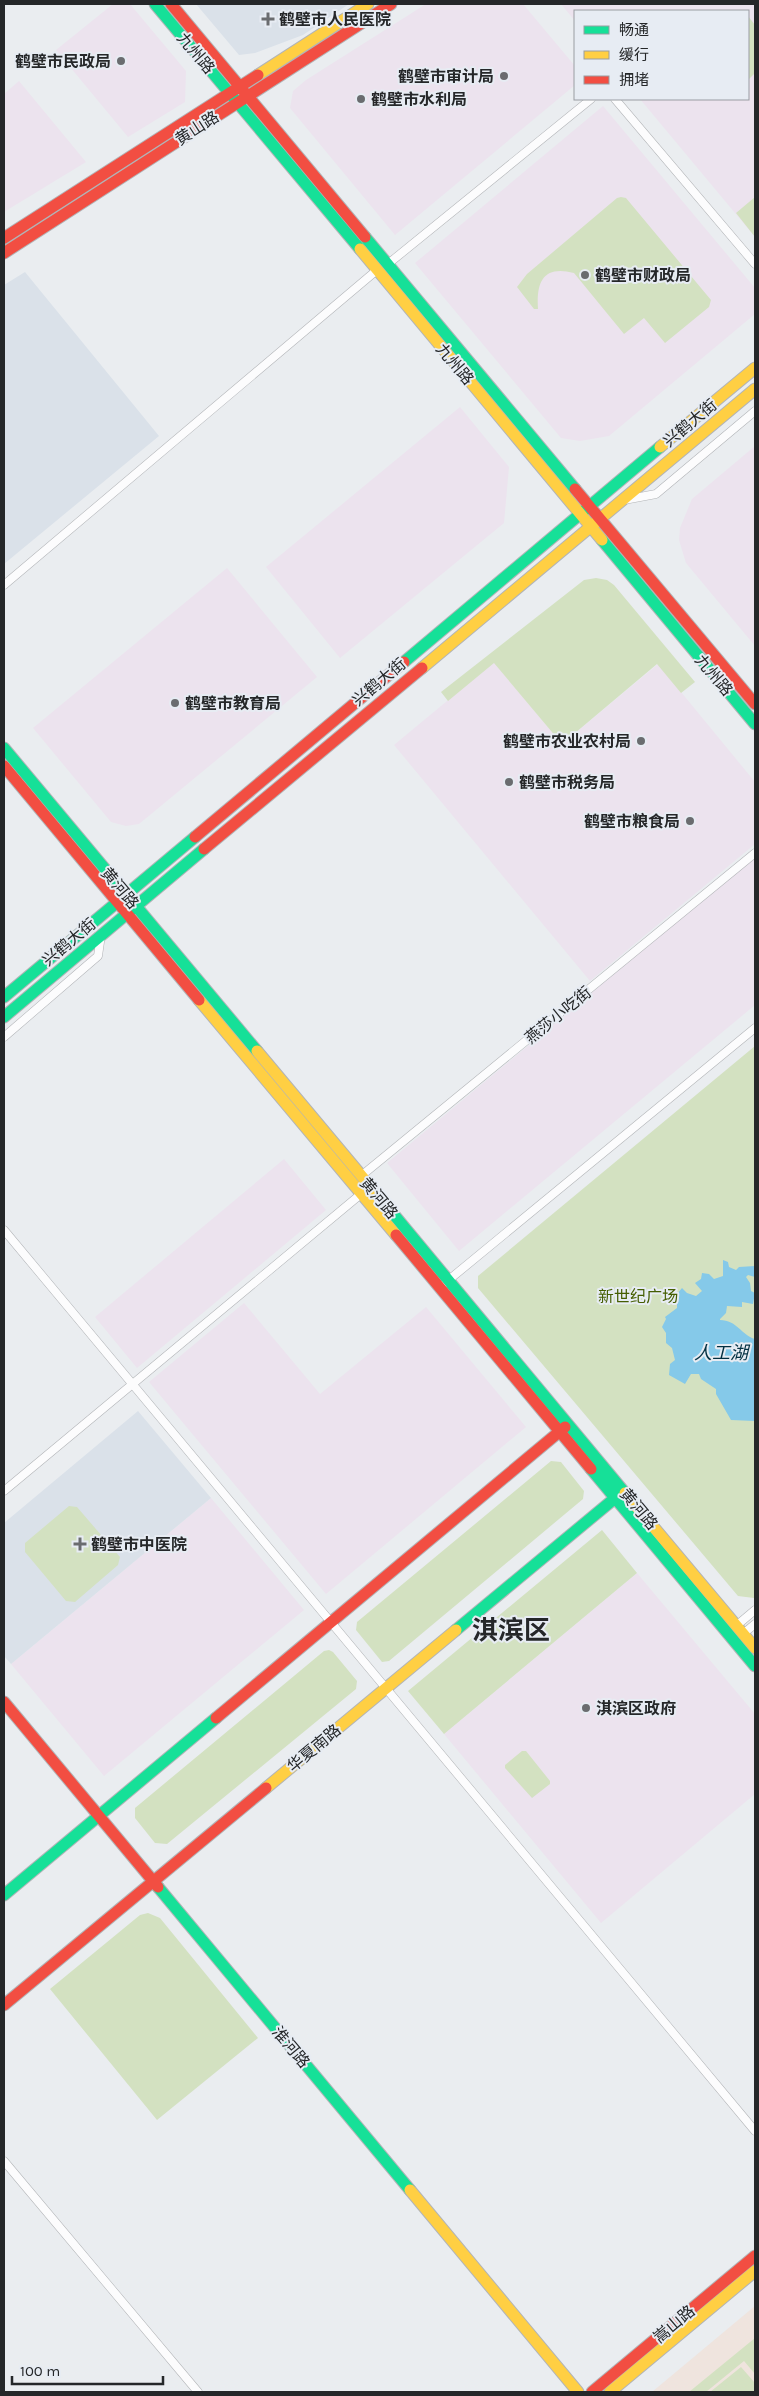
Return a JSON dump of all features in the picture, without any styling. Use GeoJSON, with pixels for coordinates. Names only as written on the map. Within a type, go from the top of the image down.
{"type":"FeatureCollection","features":[{"type":"Feature","properties":{"kind":"street","name":"九州路"},"geometry":{"type":"LineString","coordinates":[[155,4],[755,724]]}},
{"type":"Feature","properties":{"kind":"street","name":"九州路"},"geometry":{"type":"LineString","coordinates":[[171,4],[755,704]]}},
{"type":"Feature","properties":{"kind":"street","name":"黄山路"},"geometry":{"type":"LineString","coordinates":[[4,238],[368,4]]}},
{"type":"Feature","properties":{"kind":"street","name":"黄山路"},"geometry":{"type":"LineString","coordinates":[[4,253],[391,4]]}},
{"type":"Feature","properties":{"kind":"street"},"geometry":{"type":"LineString","coordinates":[[388,264],[590,100]]}},
{"type":"Feature","properties":{"kind":"street"},"geometry":{"type":"LineString","coordinates":[[615,100],[755,264]]}},
{"type":"Feature","properties":{"kind":"street"},"geometry":{"type":"LineString","coordinates":[[4,584],[377,270]]}},
{"type":"Feature","properties":{"kind":"street","name":"兴鹤大街"},"geometry":{"type":"LineString","coordinates":[[4,997],[755,368]]}},
{"type":"Feature","properties":{"kind":"street","name":"兴鹤大街"},"geometry":{"type":"LineString","coordinates":[[4,1017],[755,389]]}},
{"type":"Feature","properties":{"kind":"street"},"geometry":{"type":"LineString","coordinates":[[620,501],[656,494],[755,411]]}},
{"type":"Feature","properties":{"kind":"street","name":"黄河路"},"geometry":{"type":"LineString","coordinates":[[4,748],[121,898]]}},
{"type":"Feature","properties":{"kind":"street","name":"黄河路"},"geometry":{"type":"LineString","coordinates":[[4,766],[121,898],[361,1194],[444,1284]]}},
{"type":"Feature","properties":{"kind":"street","name":"燕莎小吃街"},"geometry":{"type":"LineString","coordinates":[[361,1176],[755,853]]}},
{"type":"Feature","properties":{"kind":"street","name":"黄河路"},"geometry":{"type":"LineString","coordinates":[[131,910],[361,1176],[444,1284],[619,1494],[755,1666]]}},
{"type":"Feature","properties":{"kind":"street"},"geometry":{"type":"LineString","coordinates":[[4,1037],[98,956],[101,935]]}},
{"type":"Feature","properties":{"kind":"street"},"geometry":{"type":"LineString","coordinates":[[444,1284],[755,1028]]}},
{"type":"Feature","properties":{"kind":"street"},"geometry":{"type":"LineString","coordinates":[[4,1492],[361,1194]]}},
{"type":"Feature","properties":{"kind":"street"},"geometry":{"type":"LineString","coordinates":[[4,1230],[755,2131]]}},
{"type":"Feature","properties":{"kind":"street"},"geometry":{"type":"LineString","coordinates":[[4,1895],[564,1428]]}},
{"type":"Feature","properties":{"kind":"street","name":"黄河路"},"geometry":{"type":"LineString","coordinates":[[619,1494],[755,1648]]}},
{"type":"Feature","properties":{"kind":"street","name":"华夏南路"},"geometry":{"type":"LineString","coordinates":[[4,2006],[619,1494]]}},
{"type":"Feature","properties":{"kind":"street"},"geometry":{"type":"LineString","coordinates":[[740,1630],[755,1610]]}},
{"type":"Feature","properties":{"kind":"street"},"geometry":{"type":"LineString","coordinates":[[740,1630],[755,1624]]}},
{"type":"Feature","properties":{"kind":"street","name":"淮河路"},"geometry":{"type":"LineString","coordinates":[[4,1702],[578,2392]]}},
{"type":"Feature","properties":{"kind":"street"},"geometry":{"type":"LineString","coordinates":[[4,2161],[198,2392]]}},
{"type":"Feature","properties":{"kind":"street","name":"嵩山路"},"geometry":{"type":"LineString","coordinates":[[592,2392],[755,2256]]}},
{"type":"Feature","properties":{"kind":"street","name":"嵩山路"},"geometry":{"type":"LineString","coordinates":[[610,2392],[755,2271]]}},
{"type":"Feature","properties":{"kind":"shaded area","name":"鹤壁市民政局"},"geometry":{"type":"Polygon","coordinates":[[[113,4],[130,4],[186,71],[185,102],[128,137],[56,50],[113,4]]]}},
{"type":"Feature","properties":{"kind":"shaded area","name":"鹤壁市人民医院"},"geometry":{"type":"Polygon","coordinates":[[[196,4],[349,4],[303,35],[255,53],[239,55],[196,4]]]}},
{"type":"Feature","properties":{"kind":"shaded area"},"geometry":{"type":"Polygon","coordinates":[[[426,4],[523,4],[574,65],[574,86],[395,235],[290,108],[293,91],[306,80],[426,4]]]}},
{"type":"Feature","properties":{"kind":"shaded area"},"geometry":{"type":"Polygon","coordinates":[[[561,4],[755,4],[755,237],[641,100],[749,100],[749,10],[574,10],[574,20],[561,4]]]}},
{"type":"Feature","properties":{"kind":"shaded area"},"geometry":{"type":"Polygon","coordinates":[[[19,81],[86,162],[4,212],[4,94],[19,81]]]}},
{"type":"Feature","properties":{"kind":"shaded area","name":"鹤壁市财政局"},"geometry":{"type":"Polygon","coordinates":[[[603,106],[755,288],[755,314],[609,436],[580,441],[561,438],[415,263],[603,106]]]}},
{"type":"Feature","properties":{"kind":"shaded area"},"geometry":{"type":"Polygon","coordinates":[[[25,272],[159,436],[4,564],[4,285],[25,272]]]}},
{"type":"Feature","properties":{"kind":"shaded area"},"geometry":{"type":"Polygon","coordinates":[[[460,407],[509,467],[504,523],[340,658],[266,567],[460,407]]]}},
{"type":"Feature","properties":{"kind":"shaded area"},"geometry":{"type":"Polygon","coordinates":[[[755,446],[755,646],[686,563],[679,540],[680,528],[692,499],[755,446]]]}},
{"type":"Feature","properties":{"kind":"shaded area","name":"鹤壁市教育局"},"geometry":{"type":"Polygon","coordinates":[[[227,568],[317,677],[139,824],[126,826],[111,822],[33,728],[227,568]]]}},
{"type":"Feature","properties":{"kind":"shaded area"},"geometry":{"type":"Polygon","coordinates":[[[494,662],[562,744],[658,664],[755,782],[755,844],[590,981],[394,745],[494,662]]]}},
{"type":"Feature","properties":{"kind":"shaded area"},"geometry":{"type":"Polygon","coordinates":[[[755,857],[755,1005],[459,1251],[387,1163],[755,857]]]}},
{"type":"Feature","properties":{"kind":"shaded area"},"geometry":{"type":"Polygon","coordinates":[[[284,1159],[326,1210],[137,1368],[95,1317],[284,1159]]]}},
{"type":"Feature","properties":{"kind":"shaded area"},"geometry":{"type":"Polygon","coordinates":[[[244,1303],[320,1394],[426,1307],[526,1427],[326,1594],[149,1382],[244,1303]]]}},
{"type":"Feature","properties":{"kind":"shaded area","name":"鹤壁市中医院"},"geometry":{"type":"Polygon","coordinates":[[[138,1411],[211,1498],[11,1664],[4,1656],[4,1523],[138,1411]]]}},
{"type":"Feature","properties":{"kind":"shaded area"},"geometry":{"type":"Polygon","coordinates":[[[211,1498],[304,1610],[104,1776],[11,1664],[211,1498]]]}},
{"type":"Feature","properties":{"kind":"shaded area","name":"淇滨区政府"},"geometry":{"type":"Polygon","coordinates":[[[637,1573],[755,1714],[755,1794],[601,1923],[444,1734],[637,1573]]]}},
{"type":"Feature","properties":{"kind":"shaded area"},"geometry":{"type":"Polygon","coordinates":[[[755,2306],[755,2392],[652,2392],[755,2306]]]}},
{"type":"Feature","properties":{"kind":"green space"},"geometry":{"type":"Polygon","coordinates":[[[749,17],[755,25],[755,73],[749,79],[749,17]]]}},
{"type":"Feature","properties":{"kind":"green space"},"geometry":{"type":"Polygon","coordinates":[[[755,197],[755,237],[736,213],[755,197]]]}},
{"type":"Feature","properties":{"kind":"green space"},"geometry":{"type":"Polygon","coordinates":[[[617,198],[626,198],[711,300],[709,307],[665,343],[644,318],[624,334],[574,273],[555,271],[549,273],[544,278],[539,290],[538,309],[534,309],[517,287],[527,274],[617,198]]]}},
{"type":"Feature","properties":{"kind":"green space"},"geometry":{"type":"Polygon","coordinates":[[[596,578],[607,580],[614,585],[695,682],[681,693],[657,664],[562,744],[494,663],[448,701],[441,692],[584,580],[596,578]]]}},
{"type":"Feature","properties":{"kind":"green space","name":"新世纪广场"},"geometry":{"type":"Polygon","coordinates":[[[755,1046],[754,1598],[738,1596],[478,1288],[478,1276],[755,1046]]]}},
{"type":"Feature","properties":{"kind":"green space"},"geometry":{"type":"Polygon","coordinates":[[[551,1461],[561,1462],[584,1491],[583,1499],[389,1661],[382,1662],[356,1630],[357,1622],[551,1461]]]}},
{"type":"Feature","properties":{"kind":"green space"},"geometry":{"type":"Polygon","coordinates":[[[69,1506],[77,1507],[120,1557],[118,1565],[75,1602],[66,1601],[25,1552],[25,1543],[69,1506]]]}},
{"type":"Feature","properties":{"kind":"green space"},"geometry":{"type":"Polygon","coordinates":[[[602,1530],[637,1573],[444,1734],[408,1691],[602,1530]]]}},
{"type":"Feature","properties":{"kind":"green space"},"geometry":{"type":"Polygon","coordinates":[[[329,1650],[333,1652],[357,1681],[356,1689],[167,1844],[155,1843],[135,1818],[135,1808],[324,1651],[329,1650]]]}},
{"type":"Feature","properties":{"kind":"green space"},"geometry":{"type":"Polygon","coordinates":[[[522,1751],[526,1751],[550,1781],[550,1784],[532,1798],[505,1768],[505,1765],[522,1751]]]}},
{"type":"Feature","properties":{"kind":"green space"},"geometry":{"type":"Polygon","coordinates":[[[148,1913],[160,1918],[258,2038],[157,2120],[50,1989],[140,1915],[148,1913]]]}},
{"type":"Feature","properties":{"kind":"green space"},"geometry":{"type":"Polygon","coordinates":[[[755,2338],[755,2374],[744,2361],[706,2392],[689,2392],[755,2338]]]}},
{"type":"Feature","properties":{"kind":"green space"},"geometry":{"type":"Polygon","coordinates":[[[741,2367],[755,2383],[755,2392],[710,2392],[741,2367]]]}},
{"type":"Feature","properties":{"kind":"water","name":"人工湖"},"geometry":{"type":"Polygon","coordinates":[[[723,1260],[728,1262],[729,1267],[736,1270],[739,1267],[755,1266],[755,1277],[748,1275],[746,1277],[750,1283],[751,1291],[755,1293],[753,1304],[742,1302],[742,1307],[727,1306],[726,1313],[720,1320],[731,1322],[755,1339],[755,1421],[731,1420],[716,1394],[716,1389],[701,1379],[699,1374],[691,1374],[685,1384],[669,1375],[670,1364],[675,1360],[672,1348],[666,1343],[666,1333],[662,1327],[666,1319],[665,1317],[677,1308],[677,1294],[682,1288],[687,1293],[696,1296],[702,1291],[695,1283],[701,1279],[702,1273],[709,1274],[714,1279],[723,1276],[723,1260]]]}},
{"type":"Feature","properties":{"kind":"traffic: fast"},"geometry":{"type":"LineString","coordinates":[[155,4],[360,249]]}},
{"type":"Feature","properties":{"kind":"traffic: fast"},"geometry":{"type":"LineString","coordinates":[[365,237],[575,489]]}},
{"type":"Feature","properties":{"kind":"traffic: fast"},"geometry":{"type":"LineString","coordinates":[[404,662],[660,447]]}},
{"type":"Feature","properties":{"kind":"traffic: fast"},"geometry":{"type":"LineString","coordinates":[[602,540],[755,724]]}},
{"type":"Feature","properties":{"kind":"traffic: fast"},"geometry":{"type":"LineString","coordinates":[[4,748],[257,1051]]}},
{"type":"Feature","properties":{"kind":"traffic: fast"},"geometry":{"type":"LineString","coordinates":[[4,997],[195,837]]}},
{"type":"Feature","properties":{"kind":"traffic: fast"},"geometry":{"type":"LineString","coordinates":[[4,1017],[204,849]]}},
{"type":"Feature","properties":{"kind":"traffic: fast"},"geometry":{"type":"LineString","coordinates":[[385,1204],[625,1493]]}},
{"type":"Feature","properties":{"kind":"traffic: fast"},"geometry":{"type":"LineString","coordinates":[[591,1469],[755,1666]]}},
{"type":"Feature","properties":{"kind":"traffic: fast"},"geometry":{"type":"LineString","coordinates":[[456,1630],[620,1494]]}},
{"type":"Feature","properties":{"kind":"traffic: fast"},"geometry":{"type":"LineString","coordinates":[[4,1895],[216,1718]]}},
{"type":"Feature","properties":{"kind":"traffic: fast"},"geometry":{"type":"LineString","coordinates":[[158,1887],[410,2190]]}},
{"type":"Feature","properties":{"kind":"traffic: slow"},"geometry":{"type":"LineString","coordinates":[[258,75],[368,4]]}},
{"type":"Feature","properties":{"kind":"traffic: slow"},"geometry":{"type":"LineString","coordinates":[[360,249],[602,540]]}},
{"type":"Feature","properties":{"kind":"traffic: slow"},"geometry":{"type":"LineString","coordinates":[[660,447],[755,368]]}},
{"type":"Feature","properties":{"kind":"traffic: slow"},"geometry":{"type":"LineString","coordinates":[[422,668],[755,389]]}},
{"type":"Feature","properties":{"kind":"traffic: slow"},"geometry":{"type":"LineString","coordinates":[[199,1000],[396,1235]]}},
{"type":"Feature","properties":{"kind":"traffic: slow"},"geometry":{"type":"LineString","coordinates":[[257,1051],[385,1204]]}},
{"type":"Feature","properties":{"kind":"traffic: slow"},"geometry":{"type":"LineString","coordinates":[[625,1493],[755,1648]]}},
{"type":"Feature","properties":{"kind":"traffic: slow"},"geometry":{"type":"LineString","coordinates":[[266,1788],[456,1630]]}},
{"type":"Feature","properties":{"kind":"traffic: slow"},"geometry":{"type":"LineString","coordinates":[[410,2190],[578,2392]]}},
{"type":"Feature","properties":{"kind":"traffic: slow"},"geometry":{"type":"LineString","coordinates":[[610,2392],[755,2271]]}},
{"type":"Feature","properties":{"kind":"traffic: jam"},"geometry":{"type":"LineString","coordinates":[[171,4],[365,237]]}},
{"type":"Feature","properties":{"kind":"traffic: jam"},"geometry":{"type":"LineString","coordinates":[[4,253],[391,4]]}},
{"type":"Feature","properties":{"kind":"traffic: jam"},"geometry":{"type":"LineString","coordinates":[[4,238],[258,75]]}},
{"type":"Feature","properties":{"kind":"traffic: jam"},"geometry":{"type":"LineString","coordinates":[[575,489],[755,704]]}},
{"type":"Feature","properties":{"kind":"traffic: jam"},"geometry":{"type":"LineString","coordinates":[[195,837],[404,662]]}},
{"type":"Feature","properties":{"kind":"traffic: jam"},"geometry":{"type":"LineString","coordinates":[[204,849],[422,668]]}},
{"type":"Feature","properties":{"kind":"traffic: jam"},"geometry":{"type":"LineString","coordinates":[[4,766],[199,1000]]}},
{"type":"Feature","properties":{"kind":"traffic: jam"},"geometry":{"type":"LineString","coordinates":[[396,1235],[591,1469]]}},
{"type":"Feature","properties":{"kind":"traffic: jam"},"geometry":{"type":"LineString","coordinates":[[216,1718],[565,1427]]}},
{"type":"Feature","properties":{"kind":"traffic: jam"},"geometry":{"type":"LineString","coordinates":[[4,1702],[158,1887]]}},
{"type":"Feature","properties":{"kind":"traffic: jam"},"geometry":{"type":"LineString","coordinates":[[4,2005],[266,1788]]}},
{"type":"Feature","properties":{"kind":"traffic: jam"},"geometry":{"type":"LineString","coordinates":[[592,2392],[755,2256]]}},
{"type":"Feature","properties":{"kind":"place","name":"鹤壁市人民医院"},"geometry":{"type":"Point","coordinates":[268,19]}},
{"type":"Feature","properties":{"kind":"place","name":"鹤壁市民政局"},"geometry":{"type":"Point","coordinates":[121,61]}},
{"type":"Feature","properties":{"kind":"place","name":"鹤壁市审计局"},"geometry":{"type":"Point","coordinates":[504,76]}},
{"type":"Feature","properties":{"kind":"place","name":"鹤壁市水利局"},"geometry":{"type":"Point","coordinates":[361,99]}},
{"type":"Feature","properties":{"kind":"place","name":"鹤壁市财政局"},"geometry":{"type":"Point","coordinates":[585,275]}},
{"type":"Feature","properties":{"kind":"place","name":"鹤壁市教育局"},"geometry":{"type":"Point","coordinates":[175,703]}},
{"type":"Feature","properties":{"kind":"place","name":"鹤壁市农业农村局"},"geometry":{"type":"Point","coordinates":[641,741]}},
{"type":"Feature","properties":{"kind":"place","name":"鹤壁市税务局"},"geometry":{"type":"Point","coordinates":[509,782]}},
{"type":"Feature","properties":{"kind":"place","name":"鹤壁市粮食局"},"geometry":{"type":"Point","coordinates":[690,821]}},
{"type":"Feature","properties":{"kind":"place","name":"鹤壁市中医院"},"geometry":{"type":"Point","coordinates":[80,1544]}},
{"type":"Feature","properties":{"kind":"place","name":"淇滨区政府"},"geometry":{"type":"Point","coordinates":[586,1708]}},
{"type":"Feature","properties":{"kind":"district","name":"淇滨区"},"geometry":{"type":"Point","coordinates":[511,1630]}}]}
